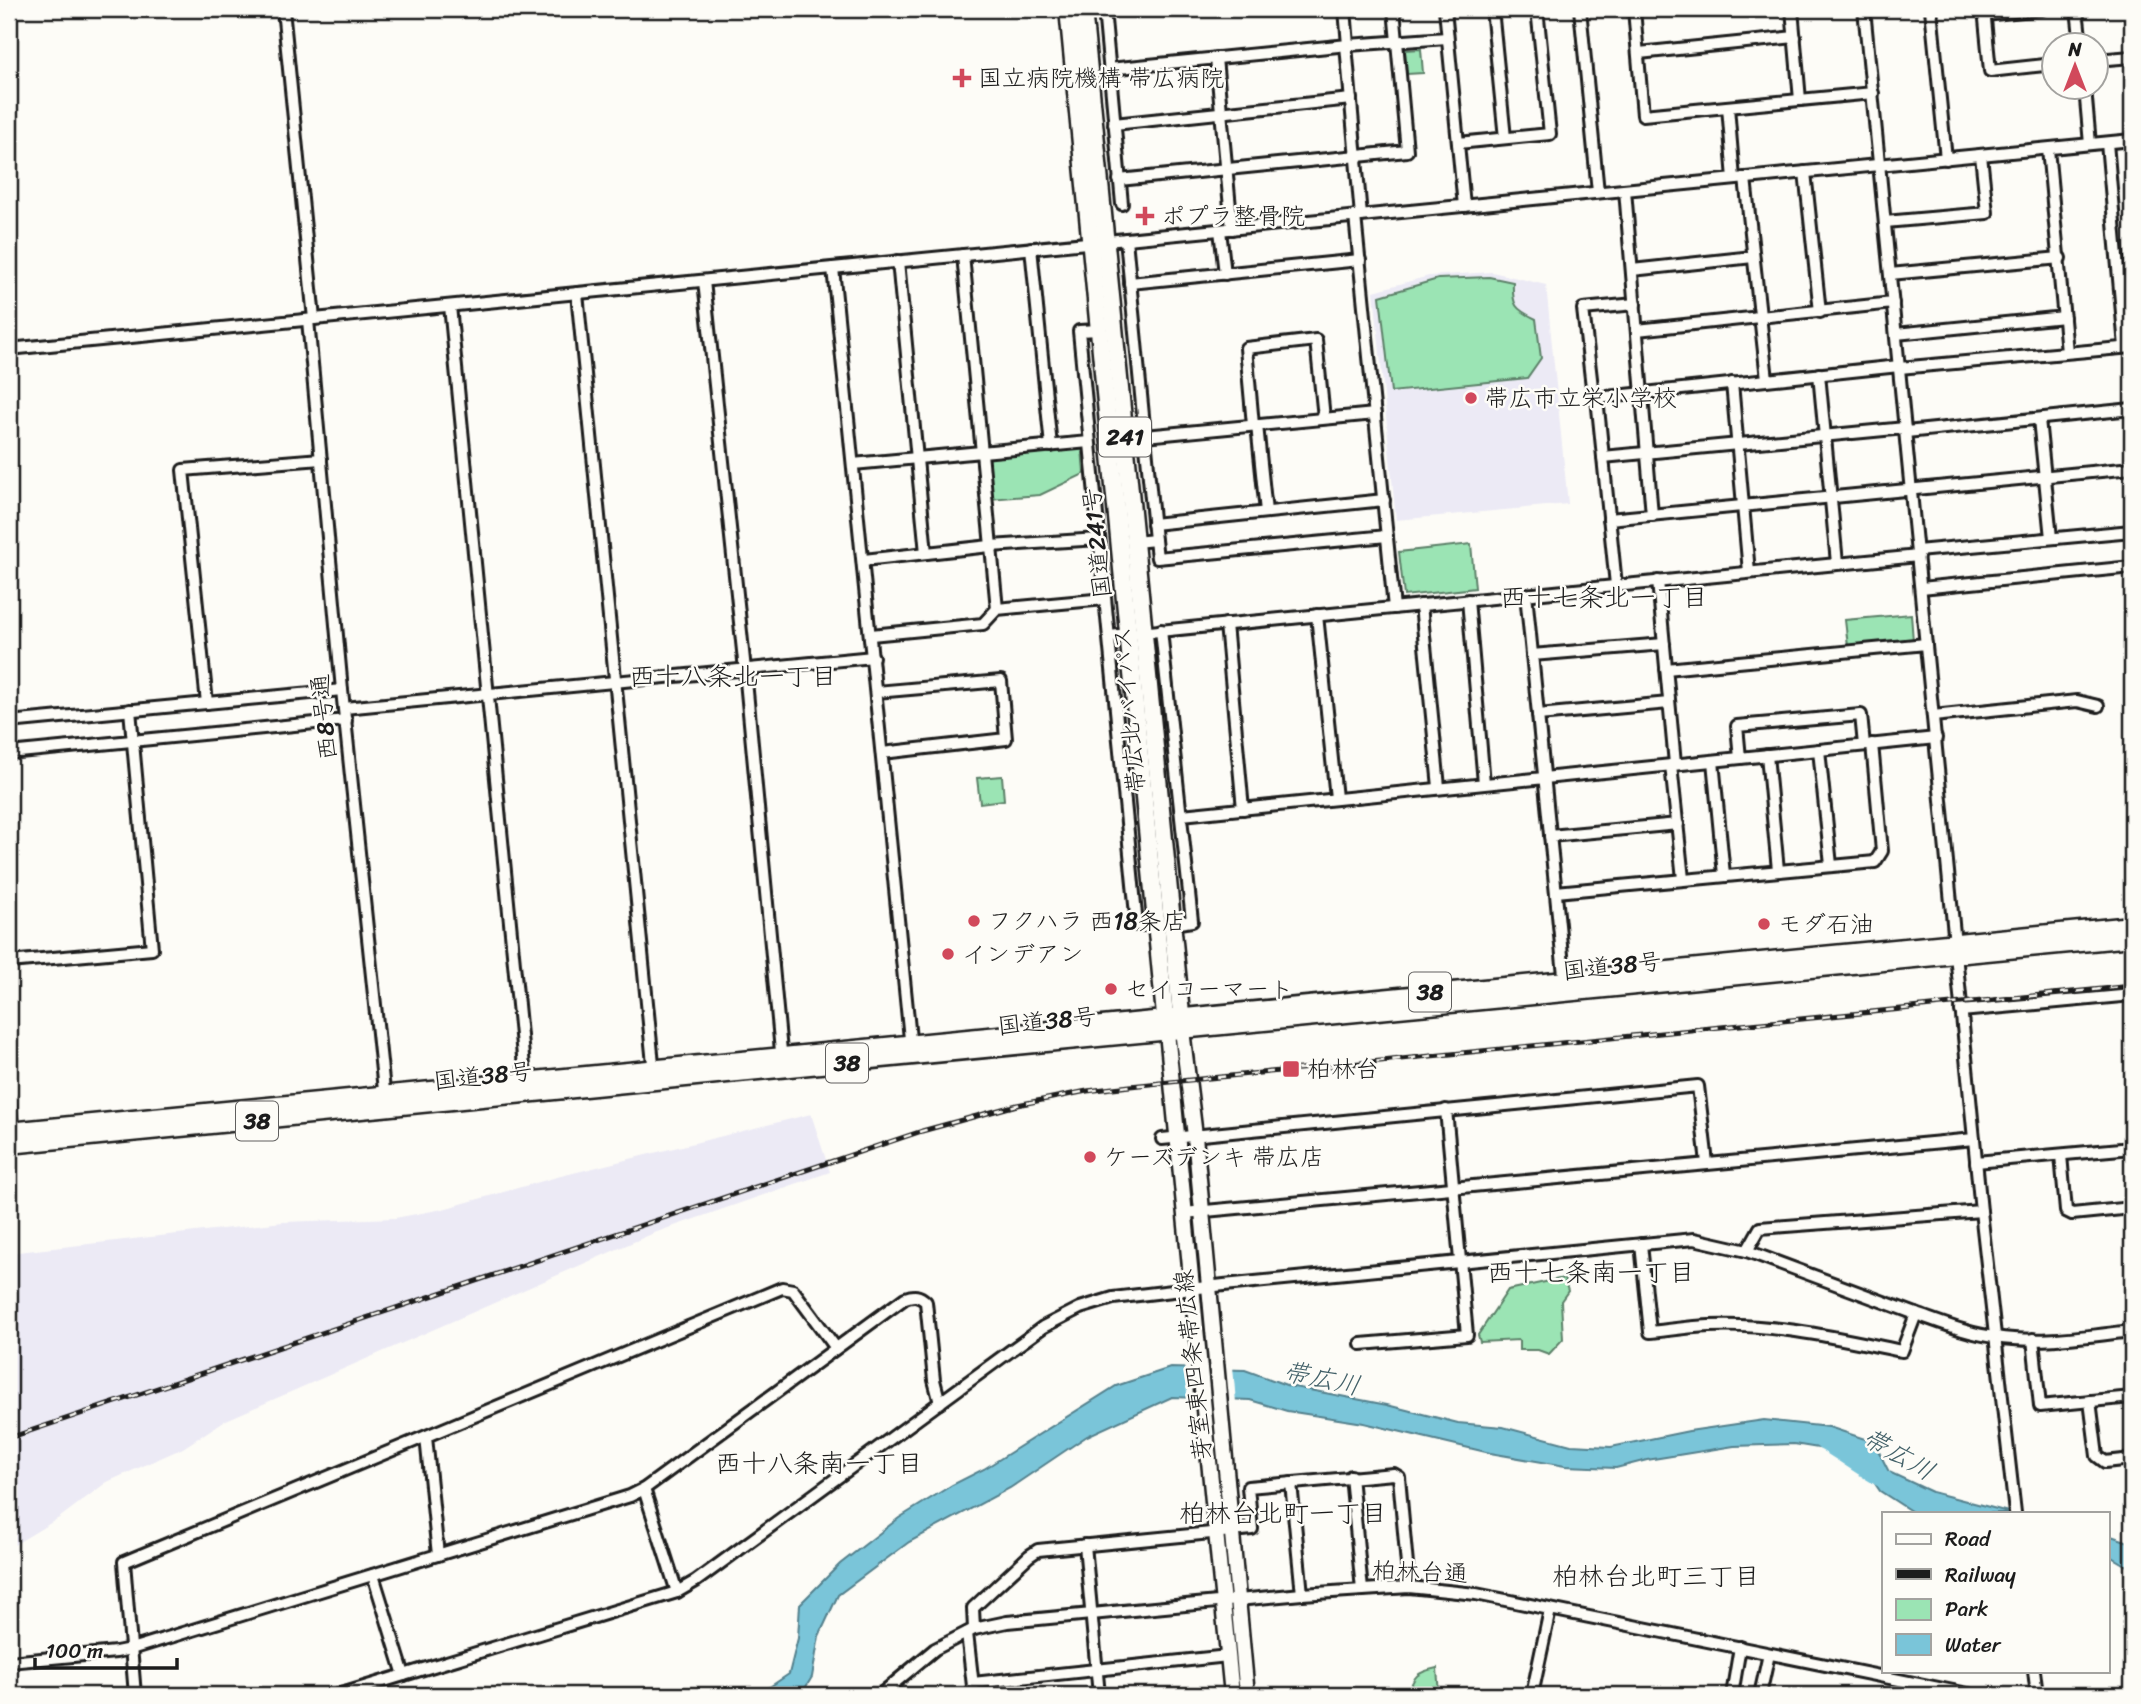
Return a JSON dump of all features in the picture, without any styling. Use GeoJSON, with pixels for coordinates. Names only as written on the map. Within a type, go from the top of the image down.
{"type":"FeatureCollection","features":[{"type":"Feature","properties":{"kind":"highway","name":"国道241号"},"geometry":{"type":"LineString","coordinates":[[1068,9],[1098,242],[1099,330],[1136,633],[1174,1024]]}},
{"type":"Feature","properties":{"kind":"highway","name":"帯広北バイパス"},"geometry":{"type":"LineString","coordinates":[[1083,9],[1098,159],[1098,242],[1135,542],[1136,633]]}},
{"type":"Feature","properties":{"kind":"highway","name":"国道38号"},"geometry":{"type":"LineString","coordinates":[[11,1138],[1956,948],[2132,925]]}},
{"type":"Feature","properties":{"kind":"highway","name":"国道38号"},"geometry":{"type":"LineString","coordinates":[[1956,948],[2132,938]]}},
{"type":"Feature","properties":{"kind":"main road","name":"芽室東四条帯広線"},"geometry":{"type":"LineString","coordinates":[[1174,1024],[1195,1136],[1201,1212],[1200,1287],[1196,1329],[1207,1437],[1223,1532],[1230,1602],[1247,1695]]}},
{"type":"Feature","properties":{"kind":"main road","name":"芽室東四条帯広線"},"geometry":{"type":"LineString","coordinates":[[1174,1024],[1170,1138],[1200,1287],[1212,1329],[1223,1436],[1223,1532]]}},
{"type":"Feature","properties":{"kind":"main road","name":"芽室東四条帯広線"},"geometry":{"type":"LineString","coordinates":[[1230,1602],[1228,1656],[1232,1695]]}},
{"type":"Feature","properties":{"kind":"street","name":"西8号通"},"geometry":{"type":"LineString","coordinates":[[283,9],[342,690],[385,1102]]}},
{"type":"Feature","properties":{"kind":"street"},"geometry":{"type":"LineString","coordinates":[[1104,9],[1122,204]]}},
{"type":"Feature","properties":{"kind":"street"},"geometry":{"type":"LineString","coordinates":[[1345,9],[1356,156],[1360,260],[1394,607]]}},
{"type":"Feature","properties":{"kind":"street"},"geometry":{"type":"LineString","coordinates":[[1119,180],[1408,151],[1394,9]]}},
{"type":"Feature","properties":{"kind":"street"},"geometry":{"type":"LineString","coordinates":[[1444,9],[1464,206]]}},
{"type":"Feature","properties":{"kind":"street"},"geometry":{"type":"LineString","coordinates":[[1492,9],[1505,138]]}},
{"type":"Feature","properties":{"kind":"street"},"geometry":{"type":"LineString","coordinates":[[1458,143],[1550,134],[1537,9]]}},
{"type":"Feature","properties":{"kind":"street"},"geometry":{"type":"LineString","coordinates":[[1580,9],[1598,192]]}},
{"type":"Feature","properties":{"kind":"street"},"geometry":{"type":"LineString","coordinates":[[1634,9],[1643,115],[1873,93]]}},
{"type":"Feature","properties":{"kind":"street"},"geometry":{"type":"LineString","coordinates":[[1792,9],[1800,100]]}},
{"type":"Feature","properties":{"kind":"street"},"geometry":{"type":"LineString","coordinates":[[1864,9],[1976,1162],[2015,1512]]}},
{"type":"Feature","properties":{"kind":"street"},"geometry":{"type":"LineString","coordinates":[[1931,9],[1946,159]]}},
{"type":"Feature","properties":{"kind":"street"},"geometry":{"type":"LineString","coordinates":[[2039,66],[1990,71],[1984,12],[2042,9]]}},
{"type":"Feature","properties":{"kind":"street"},"geometry":{"type":"LineString","coordinates":[[2077,9],[2079,32]]}},
{"type":"Feature","properties":{"kind":"street"},"geometry":{"type":"LineString","coordinates":[[1639,53],[1794,37]]}},
{"type":"Feature","properties":{"kind":"street"},"geometry":{"type":"LineString","coordinates":[[1109,69],[1347,45],[1447,38]]}},
{"type":"Feature","properties":{"kind":"street"},"geometry":{"type":"LineString","coordinates":[[2110,59],[2132,57]]}},
{"type":"Feature","properties":{"kind":"street"},"geometry":{"type":"LineString","coordinates":[[1216,58],[1232,229]]}},
{"type":"Feature","properties":{"kind":"street"},"geometry":{"type":"LineString","coordinates":[[1114,124],[1351,99]]}},
{"type":"Feature","properties":{"kind":"street"},"geometry":{"type":"LineString","coordinates":[[2086,102],[2090,144]]}},
{"type":"Feature","properties":{"kind":"street"},"geometry":{"type":"LineString","coordinates":[[1728,107],[1753,257],[1767,379]]}},
{"type":"Feature","properties":{"kind":"street"},"geometry":{"type":"LineString","coordinates":[[9,349],[2132,140]]}},
{"type":"Feature","properties":{"kind":"street"},"geometry":{"type":"LineString","coordinates":[[1597,398],[1819,374],[2128,347],[2107,142]]}},
{"type":"Feature","properties":{"kind":"street"},"geometry":{"type":"LineString","coordinates":[[2048,149],[2067,352]]}},
{"type":"Feature","properties":{"kind":"street"},"geometry":{"type":"LineString","coordinates":[[1885,222],[1987,213],[1981,155]]}},
{"type":"Feature","properties":{"kind":"street"},"geometry":{"type":"LineString","coordinates":[[1098,159],[1117,156]]}},
{"type":"Feature","properties":{"kind":"street"},"geometry":{"type":"LineString","coordinates":[[1805,172],[1820,312]]}},
{"type":"Feature","properties":{"kind":"street"},"geometry":{"type":"LineString","coordinates":[[1625,190],[1652,515]]}},
{"type":"Feature","properties":{"kind":"street"},"geometry":{"type":"LineString","coordinates":[[1220,230],[1225,274]]}},
{"type":"Feature","properties":{"kind":"street"},"geometry":{"type":"LineString","coordinates":[[1126,239],[1157,558],[1387,536]]}},
{"type":"Feature","properties":{"kind":"street"},"geometry":{"type":"LineString","coordinates":[[1031,248],[1051,446]]}},
{"type":"Feature","properties":{"kind":"street"},"geometry":{"type":"LineString","coordinates":[[963,256],[997,609]]}},
{"type":"Feature","properties":{"kind":"street"},"geometry":{"type":"LineString","coordinates":[[1632,270],[1753,257]]}},
{"type":"Feature","properties":{"kind":"street"},"geometry":{"type":"LineString","coordinates":[[1890,274],[2060,258]]}},
{"type":"Feature","properties":{"kind":"street"},"geometry":{"type":"LineString","coordinates":[[1130,283],[1360,260]]}},
{"type":"Feature","properties":{"kind":"street"},"geometry":{"type":"LineString","coordinates":[[898,261],[926,553]]}},
{"type":"Feature","properties":{"kind":"street"},"geometry":{"type":"LineString","coordinates":[[833,268],[911,1050]]}},
{"type":"Feature","properties":{"kind":"street"},"geometry":{"type":"LineString","coordinates":[[704,281],[745,670],[782,1062]]}},
{"type":"Feature","properties":{"kind":"street"},"geometry":{"type":"LineString","coordinates":[[577,293],[654,1074]]}},
{"type":"Feature","properties":{"kind":"street"},"geometry":{"type":"LineString","coordinates":[[1637,330],[1893,303]]}},
{"type":"Feature","properties":{"kind":"street"},"geometry":{"type":"LineString","coordinates":[[1616,585],[1597,398],[1592,387],[1583,309],[1635,304]]}},
{"type":"Feature","properties":{"kind":"street"},"geometry":{"type":"LineString","coordinates":[[450,306],[526,1088]]}},
{"type":"Feature","properties":{"kind":"street"},"geometry":{"type":"LineString","coordinates":[[1896,334],[2064,317]]}},
{"type":"Feature","properties":{"kind":"street"},"geometry":{"type":"LineString","coordinates":[[1099,330],[1079,331],[1137,925],[1192,921],[1161,630]]}},
{"type":"Feature","properties":{"kind":"street"},"geometry":{"type":"LineString","coordinates":[[1266,512],[1246,348],[1316,340],[1324,418]]}},
{"type":"Feature","properties":{"kind":"street"},"geometry":{"type":"LineString","coordinates":[[1819,374],[1838,563]]}},
{"type":"Feature","properties":{"kind":"street"},"geometry":{"type":"LineString","coordinates":[[1732,383],[1749,572]]}},
{"type":"Feature","properties":{"kind":"street"},"geometry":{"type":"LineString","coordinates":[[1603,457],[2132,409]]}},
{"type":"Feature","properties":{"kind":"street"},"geometry":{"type":"LineString","coordinates":[[1144,436],[1375,414]]}},
{"type":"Feature","properties":{"kind":"street"},"geometry":{"type":"LineString","coordinates":[[2039,419],[2051,538]]}},
{"type":"Feature","properties":{"kind":"street"},"geometry":{"type":"LineString","coordinates":[[853,464],[1089,442]]}},
{"type":"Feature","properties":{"kind":"street"},"geometry":{"type":"LineString","coordinates":[[207,703],[183,470],[321,459]]}},
{"type":"Feature","properties":{"kind":"street"},"geometry":{"type":"LineString","coordinates":[[1609,519],[2132,468]]}},
{"type":"Feature","properties":{"kind":"street"},"geometry":{"type":"LineString","coordinates":[[1153,524],[1384,500]]}},
{"type":"Feature","properties":{"kind":"street"},"geometry":{"type":"LineString","coordinates":[[1109,636],[2132,531]]}},
{"type":"Feature","properties":{"kind":"street"},"geometry":{"type":"LineString","coordinates":[[864,560],[990,546],[1099,539]]}},
{"type":"Feature","properties":{"kind":"street"},"geometry":{"type":"LineString","coordinates":[[1135,542],[1155,540]]}},
{"type":"Feature","properties":{"kind":"street"},"geometry":{"type":"LineString","coordinates":[[1921,588],[2132,568]]}},
{"type":"Feature","properties":{"kind":"street"},"geometry":{"type":"LineString","coordinates":[[1658,581],[1683,879]]}},
{"type":"Feature","properties":{"kind":"street"},"geometry":{"type":"LineString","coordinates":[[1526,594],[1565,986]]}},
{"type":"Feature","properties":{"kind":"street"},"geometry":{"type":"LineString","coordinates":[[871,635],[983,624],[997,609],[1105,599]]}},
{"type":"Feature","properties":{"kind":"street"},"geometry":{"type":"LineString","coordinates":[[1468,600],[1484,783]]}},
{"type":"Feature","properties":{"kind":"street"},"geometry":{"type":"LineString","coordinates":[[1421,605],[1439,787]]}},
{"type":"Feature","properties":{"kind":"street"},"geometry":{"type":"LineString","coordinates":[[1317,615],[1336,798]]}},
{"type":"Feature","properties":{"kind":"street"},"geometry":{"type":"LineString","coordinates":[[1226,624],[1243,809]]}},
{"type":"Feature","properties":{"kind":"street"},"geometry":{"type":"LineString","coordinates":[[1532,655],[1664,644]]}},
{"type":"Feature","properties":{"kind":"street"},"geometry":{"type":"LineString","coordinates":[[1666,669],[1926,644]]}},
{"type":"Feature","properties":{"kind":"street"},"geometry":{"type":"LineString","coordinates":[[9,753],[133,741],[487,694],[873,657]]}},
{"type":"Feature","properties":{"kind":"street"},"geometry":{"type":"LineString","coordinates":[[876,692],[1001,681],[1006,739],[882,753]]}},
{"type":"Feature","properties":{"kind":"street"},"geometry":{"type":"LineString","coordinates":[[9,722],[342,690]]}},
{"type":"Feature","properties":{"kind":"street"},"geometry":{"type":"LineString","coordinates":[[1933,716],[2077,701],[2098,706]]}},
{"type":"Feature","properties":{"kind":"street"},"geometry":{"type":"LineString","coordinates":[[1538,715],[1669,703]]}},
{"type":"Feature","properties":{"kind":"street"},"geometry":{"type":"LineString","coordinates":[[9,962],[152,948],[130,710]]}},
{"type":"Feature","properties":{"kind":"street"},"geometry":{"type":"LineString","coordinates":[[1556,892],[1875,862],[1882,851],[1868,745],[1861,715],[1737,726],[1740,758]]}},
{"type":"Feature","properties":{"kind":"street"},"geometry":{"type":"LineString","coordinates":[[1182,815],[1936,738]]}},
{"type":"Feature","properties":{"kind":"street"},"geometry":{"type":"LineString","coordinates":[[1819,750],[1831,865]]}},
{"type":"Feature","properties":{"kind":"street"},"geometry":{"type":"LineString","coordinates":[[1767,755],[1779,870]]}},
{"type":"Feature","properties":{"kind":"street"},"geometry":{"type":"LineString","coordinates":[[1713,761],[1724,876]]}},
{"type":"Feature","properties":{"kind":"street"},"geometry":{"type":"LineString","coordinates":[[1550,836],[1678,824]]}},
{"type":"Feature","properties":{"kind":"street"},"geometry":{"type":"LineString","coordinates":[[1961,1011],[2132,995]]}},
{"type":"Feature","properties":{"kind":"street"},"geometry":{"type":"LineString","coordinates":[[1170,1138],[1698,1086],[1707,1163]]}},
{"type":"Feature","properties":{"kind":"street"},"geometry":{"type":"LineString","coordinates":[[9,1099],[11,1138]]}},
{"type":"Feature","properties":{"kind":"street"},"geometry":{"type":"LineString","coordinates":[[1361,1344],[1467,1335],[1446,1110]]}},
{"type":"Feature","properties":{"kind":"street"},"geometry":{"type":"LineString","coordinates":[[1184,1213],[1974,1139]]}},
{"type":"Feature","properties":{"kind":"street"},"geometry":{"type":"LineString","coordinates":[[1976,1162],[2132,1148]]}},
{"type":"Feature","properties":{"kind":"street"},"geometry":{"type":"LineString","coordinates":[[2061,1155],[2066,1211],[2072,1214],[2132,1208]]}},
{"type":"Feature","properties":{"kind":"street"},"geometry":{"type":"LineString","coordinates":[[1747,1251],[1760,1228],[1981,1211]]}},
{"type":"Feature","properties":{"kind":"street"},"geometry":{"type":"LineString","coordinates":[[338,1695],[677,1592],[696,1581],[1043,1327],[1080,1308],[1113,1298],[1694,1238],[1747,1251],[1916,1314],[1994,1337],[2033,1339],[2132,1331]]}},
{"type":"Feature","properties":{"kind":"street"},"geometry":{"type":"LineString","coordinates":[[1641,1244],[1650,1332],[1708,1326],[1778,1329],[1816,1333],[1902,1351],[1916,1314]]}},
{"type":"Feature","properties":{"kind":"street"},"geometry":{"type":"LineString","coordinates":[[135,1695],[124,1562],[782,1287],[793,1290],[836,1348]]}},
{"type":"Feature","properties":{"kind":"street"},"geometry":{"type":"LineString","coordinates":[[9,1662],[131,1649],[630,1496],[644,1489],[905,1298],[914,1295],[926,1302],[933,1380],[940,1404]]}},
{"type":"Feature","properties":{"kind":"street"},"geometry":{"type":"LineString","coordinates":[[2033,1339],[2040,1406],[2132,1396]]}},
{"type":"Feature","properties":{"kind":"street"},"geometry":{"type":"LineString","coordinates":[[2090,1401],[2096,1456],[2105,1462],[2132,1459]]}},
{"type":"Feature","properties":{"kind":"street"},"geometry":{"type":"LineString","coordinates":[[426,1437],[438,1555]]}},
{"type":"Feature","properties":{"kind":"street"},"geometry":{"type":"LineString","coordinates":[[974,1695],[970,1631],[973,1608],[1028,1556],[1038,1550],[1252,1529],[1248,1487],[1351,1476],[1394,1474],[1399,1477],[1409,1587]]}},
{"type":"Feature","properties":{"kind":"street"},"geometry":{"type":"LineString","coordinates":[[1351,1476],[1362,1590]]}},
{"type":"Feature","properties":{"kind":"street"},"geometry":{"type":"LineString","coordinates":[[1291,1483],[1302,1594]]}},
{"type":"Feature","properties":{"kind":"street"},"geometry":{"type":"LineString","coordinates":[[644,1489],[677,1592]]}},
{"type":"Feature","properties":{"kind":"street"},"geometry":{"type":"LineString","coordinates":[[1085,1545],[1100,1695]]}},
{"type":"Feature","properties":{"kind":"street"},"geometry":{"type":"LineString","coordinates":[[373,1575],[404,1675]]}},
{"type":"Feature","properties":{"kind":"street","name":"柏林台通"},"geometry":{"type":"LineString","coordinates":[[880,1695],[935,1649],[970,1631],[1007,1622],[1302,1594],[1409,1587],[1476,1594],[1973,1695]]}},
{"type":"Feature","properties":{"kind":"street"},"geometry":{"type":"LineString","coordinates":[[1532,1695],[1550,1610]]}},
{"type":"Feature","properties":{"kind":"street"},"geometry":{"type":"LineString","coordinates":[[1732,1695],[1741,1647]]}},
{"type":"Feature","properties":{"kind":"street"},"geometry":{"type":"LineString","coordinates":[[1760,1695],[1769,1654]]}},
{"type":"Feature","properties":{"kind":"street"},"geometry":{"type":"LineString","coordinates":[[973,1683],[1228,1656]]}},
{"type":"Feature","properties":{"kind":"street"},"geometry":{"type":"LineString","coordinates":[[2034,1672],[2037,1695]]}},
{"type":"Feature","properties":{"kind":"shaded area","name":"帯広市立栄小学校"},"geometry":{"type":"Polygon","coordinates":[[[1492,272],[1546,285],[1568,504],[1396,520],[1374,291],[1429,276],[1492,272]]]}},
{"type":"Feature","properties":{"kind":"shaded area"},"geometry":{"type":"Polygon","coordinates":[[[811,1114],[830,1172],[654,1233],[224,1421],[183,1448],[107,1482],[59,1518],[9,1548],[9,1253],[283,1222],[395,1218],[443,1209],[557,1177],[811,1114]]]}},
{"type":"Feature","properties":{"kind":"green space"},"geometry":{"type":"Polygon","coordinates":[[[1421,49],[1423,73],[1407,74],[1405,50],[1421,49]]]}},
{"type":"Feature","properties":{"kind":"green space"},"geometry":{"type":"Polygon","coordinates":[[[1489,277],[1513,282],[1516,306],[1536,319],[1541,358],[1527,378],[1391,392],[1380,296],[1438,279],[1489,277]]]}},
{"type":"Feature","properties":{"kind":"green space"},"geometry":{"type":"Polygon","coordinates":[[[1082,447],[1084,474],[1040,495],[990,499],[987,455],[1082,447]]]}},
{"type":"Feature","properties":{"kind":"green space"},"geometry":{"type":"Polygon","coordinates":[[[1471,544],[1475,588],[1404,596],[1399,552],[1471,544]]]}},
{"type":"Feature","properties":{"kind":"green space"},"geometry":{"type":"Polygon","coordinates":[[[1911,614],[1913,641],[1848,646],[1845,620],[1911,614]]]}},
{"type":"Feature","properties":{"kind":"green space"},"geometry":{"type":"Polygon","coordinates":[[[1002,776],[1004,800],[980,803],[977,778],[1002,776]]]}},
{"type":"Feature","properties":{"kind":"green space"},"geometry":{"type":"Polygon","coordinates":[[[1564,1278],[1568,1291],[1561,1301],[1563,1339],[1549,1354],[1538,1350],[1519,1350],[1519,1340],[1480,1342],[1478,1335],[1508,1290],[1564,1278]]]}},
{"type":"Feature","properties":{"kind":"green space"},"geometry":{"type":"Polygon","coordinates":[[[1437,1668],[1439,1695],[1408,1695],[1417,1676],[1437,1668]]]}},
{"type":"Feature","properties":{"kind":"water"},"geometry":{"type":"Polygon","coordinates":[[[1170,1368],[1245,1370],[1289,1386],[1387,1405],[1458,1423],[1503,1427],[1571,1445],[1611,1447],[1689,1431],[1764,1420],[1829,1427],[1874,1442],[1889,1472],[1932,1492],[2008,1512],[1912,1512],[1880,1491],[1855,1454],[1794,1444],[1734,1446],[1647,1460],[1616,1468],[1565,1466],[1490,1453],[1364,1423],[1287,1411],[1250,1400],[1172,1397],[1087,1436],[1010,1488],[909,1542],[838,1595],[819,1636],[812,1677],[801,1695],[686,1695],[699,1691],[762,1692],[789,1674],[798,1638],[800,1604],[840,1564],[899,1518],[952,1485],[984,1469],[1116,1386],[1170,1368]]]}},
{"type":"Feature","properties":{"kind":"water"},"geometry":{"type":"Polygon","coordinates":[[[2110,1536],[2132,1543],[2132,1569],[2110,1556],[2110,1536]]]}},
{"type":"Feature","properties":{"kind":"pier"},"geometry":{"type":"Polygon","coordinates":[[[1184,1365],[1233,1366],[1236,1403],[1188,1402],[1184,1365]]]}},
{"type":"Feature","properties":{"kind":"waterway","name":"帯広川"},"geometry":{"type":"LineString","coordinates":[[1823,1441],[1885,1480]]}},
{"type":"Feature","properties":{"kind":"railway"},"geometry":{"type":"LineString","coordinates":[[9,1438],[922,1131],[1017,1105],[1087,1091],[1130,1086],[2132,986]]}},
{"type":"Feature","properties":{"kind":"place","name":"国立病院機構 帯広病院"},"geometry":{"type":"Point","coordinates":[962,78]}},
{"type":"Feature","properties":{"kind":"place","name":"ポプラ整骨院"},"geometry":{"type":"Point","coordinates":[1145,216]}},
{"type":"Feature","properties":{"kind":"place","name":"帯広市立栄小学校"},"geometry":{"type":"Point","coordinates":[1471,398]}},
{"type":"Feature","properties":{"kind":"place","name":"フクハラ 西18条店"},"geometry":{"type":"Point","coordinates":[974,921]}},
{"type":"Feature","properties":{"kind":"place","name":"モダ石油"},"geometry":{"type":"Point","coordinates":[1764,924]}},
{"type":"Feature","properties":{"kind":"place","name":"インデアン"},"geometry":{"type":"Point","coordinates":[948,954]}},
{"type":"Feature","properties":{"kind":"place","name":"セイコーマート"},"geometry":{"type":"Point","coordinates":[1111,989]}},
{"type":"Feature","properties":{"kind":"place","name":"柏林台"},"geometry":{"type":"Point","coordinates":[1291,1069]}},
{"type":"Feature","properties":{"kind":"place","name":"ケーズデンキ 帯広店"},"geometry":{"type":"Point","coordinates":[1090,1157]}},
{"type":"Feature","properties":{"kind":"district","name":"西十七条北一丁目"},"geometry":{"type":"Point","coordinates":[1604,597]}},
{"type":"Feature","properties":{"kind":"district","name":"西十八条北一丁目"},"geometry":{"type":"Point","coordinates":[733,676]}},
{"type":"Feature","properties":{"kind":"district","name":"西十七条南一丁目"},"geometry":{"type":"Point","coordinates":[1591,1272]}},
{"type":"Feature","properties":{"kind":"district","name":"西十八条南一丁目"},"geometry":{"type":"Point","coordinates":[819,1463]}},
{"type":"Feature","properties":{"kind":"district","name":"柏林台北町一丁目"},"geometry":{"type":"Point","coordinates":[1283,1513]}},
{"type":"Feature","properties":{"kind":"district","name":"柏林台北町三丁目"},"geometry":{"type":"Point","coordinates":[1656,1576]}}]}
